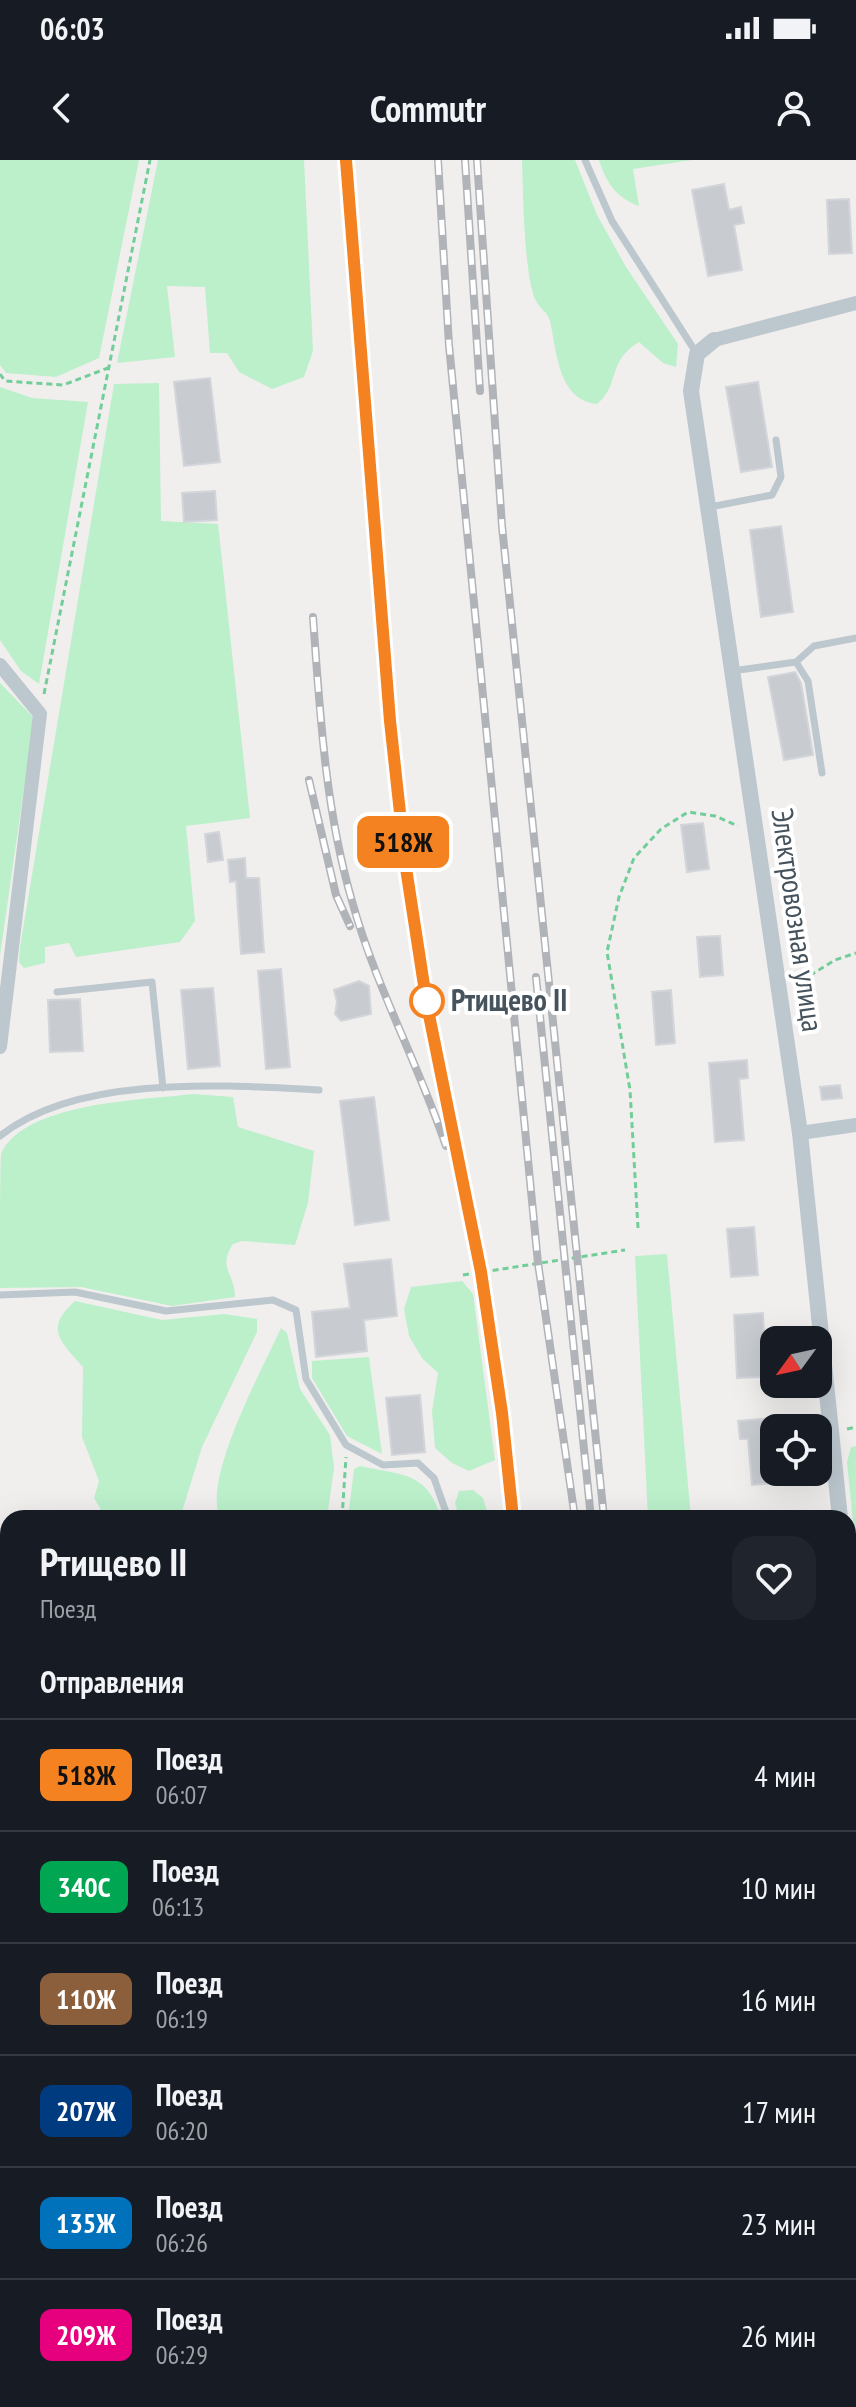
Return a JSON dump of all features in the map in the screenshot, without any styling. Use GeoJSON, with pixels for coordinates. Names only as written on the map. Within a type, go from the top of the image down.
{"type":"FeatureCollection","features":[{"type":"Feature","properties":{"kind":"street"},"geometry":{"type":"LineString","coordinates":[[697,354],[714,340],[856,303]]}},
{"type":"Feature","properties":{"kind":"street","name":"Электровозная улица"},"geometry":{"type":"LineString","coordinates":[[697,354],[691,391],[800,1133],[839,1510]]}},
{"type":"Feature","properties":{"kind":"street"},"geometry":{"type":"LineString","coordinates":[[0,665],[40,714],[0,1047]]}},
{"type":"Feature","properties":{"kind":"street"},"geometry":{"type":"LineString","coordinates":[[800,1133],[856,1125]]}},
{"type":"Feature","properties":{"kind":"lane"},"geometry":{"type":"LineString","coordinates":[[585,160],[612,221],[697,354]]}},
{"type":"Feature","properties":{"kind":"lane"},"geometry":{"type":"LineString","coordinates":[[708,507],[772,495],[781,477],[776,440]]}},
{"type":"Feature","properties":{"kind":"lane"},"geometry":{"type":"LineString","coordinates":[[732,671],[796,662],[814,646],[856,638]]}},
{"type":"Feature","properties":{"kind":"lane"},"geometry":{"type":"LineString","coordinates":[[796,662],[808,681],[822,773]]}},
{"type":"Feature","properties":{"kind":"lane"},"geometry":{"type":"LineString","coordinates":[[57,992],[152,982],[163,1088]]}},
{"type":"Feature","properties":{"kind":"lane"},"geometry":{"type":"LineString","coordinates":[[0,1136],[19,1121],[66,1102],[163,1088],[229,1085],[319,1090]]}},
{"type":"Feature","properties":{"kind":"lane"},"geometry":{"type":"LineString","coordinates":[[0,1295],[75,1292],[166,1311],[273,1300],[296,1310],[306,1379],[346,1445],[383,1465],[418,1463],[434,1478],[445,1510]]}},
{"type":"Feature","properties":{"kind":"path"},"geometry":{"type":"LineString","coordinates":[[40,714],[150,160]]}},
{"type":"Feature","properties":{"kind":"path"},"geometry":{"type":"LineString","coordinates":[[0,374],[5,381],[63,385],[108,368]]}},
{"type":"Feature","properties":{"kind":"path"},"geometry":{"type":"LineString","coordinates":[[638,1228],[630,1090],[607,952],[619,897],[634,858],[661,829],[688,812],[715,816],[756,834]]}},
{"type":"Feature","properties":{"kind":"path"},"geometry":{"type":"LineString","coordinates":[[780,995],[835,960],[856,953]]}},
{"type":"Feature","properties":{"kind":"path"},"geometry":{"type":"LineString","coordinates":[[463,1275],[625,1250]]}},
{"type":"Feature","properties":{"kind":"path"},"geometry":{"type":"LineString","coordinates":[[342,1510],[346,1445]]}},
{"type":"Feature","properties":{"kind":"green space"},"geometry":{"type":"Polygon","coordinates":[[[0,160],[139,160],[99,358],[56,377],[6,373],[0,365],[0,160]]]}},
{"type":"Feature","properties":{"kind":"green space"},"geometry":{"type":"Polygon","coordinates":[[[158,160],[304,160],[313,351],[304,377],[272,389],[239,372],[227,353],[210,353],[205,287],[167,286],[175,357],[117,363],[158,160]]]}},
{"type":"Feature","properties":{"kind":"green space"},"geometry":{"type":"Polygon","coordinates":[[[522,160],[575,160],[597,215],[626,267],[678,344],[676,367],[663,363],[639,342],[622,357],[609,389],[597,404],[584,401],[574,394],[562,373],[549,318],[532,290],[525,233],[522,160]]]}},
{"type":"Feature","properties":{"kind":"green space"},"geometry":{"type":"Polygon","coordinates":[[[599,160],[692,160],[633,169],[639,206],[613,189],[599,160]]]}},
{"type":"Feature","properties":{"kind":"green space"},"geometry":{"type":"Polygon","coordinates":[[[159,383],[161,521],[218,524],[250,818],[186,826],[195,921],[180,942],[76,957],[69,943],[45,947],[45,963],[24,968],[19,962],[20,947],[114,384],[159,383]]]}},
{"type":"Feature","properties":{"kind":"green space"},"geometry":{"type":"Polygon","coordinates":[[[0,387],[32,398],[88,402],[39,684],[21,671],[0,640],[0,387]]]}},
{"type":"Feature","properties":{"kind":"green space"},"geometry":{"type":"Polygon","coordinates":[[[0,683],[34,718],[0,956],[0,683]]]}},
{"type":"Feature","properties":{"kind":"green space"},"geometry":{"type":"Polygon","coordinates":[[[193,1094],[233,1097],[238,1127],[314,1151],[308,1203],[295,1245],[242,1241],[233,1244],[228,1252],[227,1265],[235,1297],[172,1306],[81,1287],[0,1288],[1,1154],[14,1137],[34,1124],[87,1107],[193,1094]]]}},
{"type":"Feature","properties":{"kind":"green space"},"geometry":{"type":"Polygon","coordinates":[[[667,1254],[690,1510],[648,1510],[635,1256],[667,1254]]]}},
{"type":"Feature","properties":{"kind":"green space"},"geometry":{"type":"Polygon","coordinates":[[[462,1281],[473,1294],[495,1460],[469,1471],[452,1463],[435,1448],[432,1411],[438,1373],[422,1358],[409,1336],[404,1309],[411,1287],[462,1281]]]}},
{"type":"Feature","properties":{"kind":"green space"},"geometry":{"type":"Polygon","coordinates":[[[75,1301],[162,1320],[224,1314],[257,1319],[257,1332],[202,1447],[182,1510],[101,1510],[94,1498],[99,1481],[82,1437],[83,1367],[59,1334],[60,1319],[75,1301]]]}},
{"type":"Feature","properties":{"kind":"green space"},"geometry":{"type":"Polygon","coordinates":[[[281,1328],[287,1333],[300,1389],[330,1435],[334,1468],[328,1510],[219,1510],[219,1477],[249,1395],[281,1328]]]}},
{"type":"Feature","properties":{"kind":"green space"},"geometry":{"type":"Polygon","coordinates":[[[369,1357],[382,1454],[347,1436],[312,1378],[312,1361],[369,1357]]]}},
{"type":"Feature","properties":{"kind":"green space"},"geometry":{"type":"Polygon","coordinates":[[[856,1446],[856,1510],[852,1510],[847,1462],[851,1447],[856,1446]]]}},
{"type":"Feature","properties":{"kind":"green space"},"geometry":{"type":"Polygon","coordinates":[[[360,1466],[410,1477],[428,1491],[438,1510],[349,1510],[354,1469],[360,1466]]]}},
{"type":"Feature","properties":{"kind":"green space"},"geometry":{"type":"Polygon","coordinates":[[[473,1490],[483,1498],[487,1510],[457,1510],[455,1503],[459,1491],[473,1490]]]}},
{"type":"Feature","properties":{"kind":"building"},"geometry":{"type":"Polygon","coordinates":[[[724,184],[729,210],[741,207],[744,223],[734,225],[742,270],[708,276],[692,190],[724,184]]]}},
{"type":"Feature","properties":{"kind":"building"},"geometry":{"type":"Polygon","coordinates":[[[849,199],[852,253],[829,254],[827,200],[849,199]]]}},
{"type":"Feature","properties":{"kind":"building"},"geometry":{"type":"Polygon","coordinates":[[[210,378],[220,462],[184,466],[174,382],[210,378]]]}},
{"type":"Feature","properties":{"kind":"building"},"geometry":{"type":"Polygon","coordinates":[[[758,382],[772,467],[741,472],[726,387],[758,382]]]}},
{"type":"Feature","properties":{"kind":"building"},"geometry":{"type":"Polygon","coordinates":[[[215,491],[217,520],[184,522],[182,493],[215,491]]]}},
{"type":"Feature","properties":{"kind":"building"},"geometry":{"type":"Polygon","coordinates":[[[781,526],[793,612],[761,617],[750,530],[781,526]]]}},
{"type":"Feature","properties":{"kind":"building"},"geometry":{"type":"Polygon","coordinates":[[[795,672],[801,683],[813,755],[784,760],[768,677],[795,672]]]}},
{"type":"Feature","properties":{"kind":"building"},"geometry":{"type":"Polygon","coordinates":[[[703,823],[709,869],[687,872],[681,825],[703,823]]]}},
{"type":"Feature","properties":{"kind":"building"},"geometry":{"type":"Polygon","coordinates":[[[219,832],[223,860],[208,862],[205,834],[219,832]]]}},
{"type":"Feature","properties":{"kind":"building"},"geometry":{"type":"Polygon","coordinates":[[[245,858],[246,878],[259,878],[264,952],[241,954],[236,881],[230,882],[228,860],[245,858]]]}},
{"type":"Feature","properties":{"kind":"building"},"geometry":{"type":"Polygon","coordinates":[[[720,936],[723,975],[700,977],[697,937],[720,936]]]}},
{"type":"Feature","properties":{"kind":"building"},"geometry":{"type":"Polygon","coordinates":[[[281,969],[290,1067],[266,1069],[258,971],[281,969]]]}},
{"type":"Feature","properties":{"kind":"building"},"geometry":{"type":"Polygon","coordinates":[[[359,981],[369,986],[371,1014],[341,1021],[335,1014],[337,1002],[334,990],[359,981]]]}},
{"type":"Feature","properties":{"kind":"building"},"geometry":{"type":"Polygon","coordinates":[[[213,988],[220,1066],[188,1069],[181,990],[213,988]]]}},
{"type":"Feature","properties":{"kind":"building"},"geometry":{"type":"Polygon","coordinates":[[[671,990],[675,1043],[656,1045],[652,992],[671,990]]]}},
{"type":"Feature","properties":{"kind":"building"},"geometry":{"type":"Polygon","coordinates":[[[80,999],[83,1051],[50,1052],[48,1000],[80,999]]]}},
{"type":"Feature","properties":{"kind":"building"},"geometry":{"type":"Polygon","coordinates":[[[747,1060],[748,1078],[739,1079],[744,1140],[715,1142],[709,1063],[747,1060]]]}},
{"type":"Feature","properties":{"kind":"building"},"geometry":{"type":"Polygon","coordinates":[[[840,1085],[842,1098],[822,1100],[820,1087],[840,1085]]]}},
{"type":"Feature","properties":{"kind":"building"},"geometry":{"type":"Polygon","coordinates":[[[374,1097],[389,1220],[355,1225],[340,1101],[374,1097]]]}},
{"type":"Feature","properties":{"kind":"building"},"geometry":{"type":"Polygon","coordinates":[[[754,1227],[758,1275],[731,1277],[727,1229],[754,1227]]]}},
{"type":"Feature","properties":{"kind":"building"},"geometry":{"type":"Polygon","coordinates":[[[391,1259],[397,1316],[364,1320],[367,1351],[316,1357],[312,1312],[350,1308],[344,1264],[391,1259]]]}},
{"type":"Feature","properties":{"kind":"building"},"geometry":{"type":"Polygon","coordinates":[[[763,1313],[760,1377],[737,1378],[734,1315],[763,1313]]]}},
{"type":"Feature","properties":{"kind":"building"},"geometry":{"type":"Polygon","coordinates":[[[420,1395],[425,1452],[392,1455],[386,1398],[420,1395]]]}},
{"type":"Feature","properties":{"kind":"building"},"geometry":{"type":"Polygon","coordinates":[[[760,1419],[760,1484],[752,1485],[748,1439],[740,1439],[738,1421],[760,1419]]]}},
{"type":"Feature","properties":{"kind":"railway"},"geometry":{"type":"LineString","coordinates":[[346,160],[390,721],[406,868],[427,1005],[481,1272],[502,1413],[512,1510]]}},
{"type":"Feature","properties":{"kind":"railway"},"geometry":{"type":"LineString","coordinates":[[438,160],[449,345],[538,1263],[574,1510]]}},
{"type":"Feature","properties":{"kind":"railway"},"geometry":{"type":"LineString","coordinates":[[465,160],[480,391]]}},
{"type":"Feature","properties":{"kind":"railway"},"geometry":{"type":"LineString","coordinates":[[477,160],[502,526],[603,1510]]}},
{"type":"Feature","properties":{"kind":"railway"},"geometry":{"type":"LineString","coordinates":[[313,617],[325,760],[343,866],[372,963],[446,1146]]}},
{"type":"Feature","properties":{"kind":"railway"},"geometry":{"type":"LineString","coordinates":[[309,780],[336,895],[350,926]]}},
{"type":"Feature","properties":{"kind":"railway"},"geometry":{"type":"LineString","coordinates":[[536,977],[590,1510]]}},
{"type":"Feature","properties":{"kind":"train","name":"518Ж"},"geometry":{"type":"LineString","coordinates":[[346,160],[390,721],[406,868],[427,1005],[481,1272],[502,1413],[512,1510]]}},
{"type":"Feature","properties":{"kind":"place","name":"Ртищево II"},"geometry":{"type":"Point","coordinates":[427,1001]}}]}
